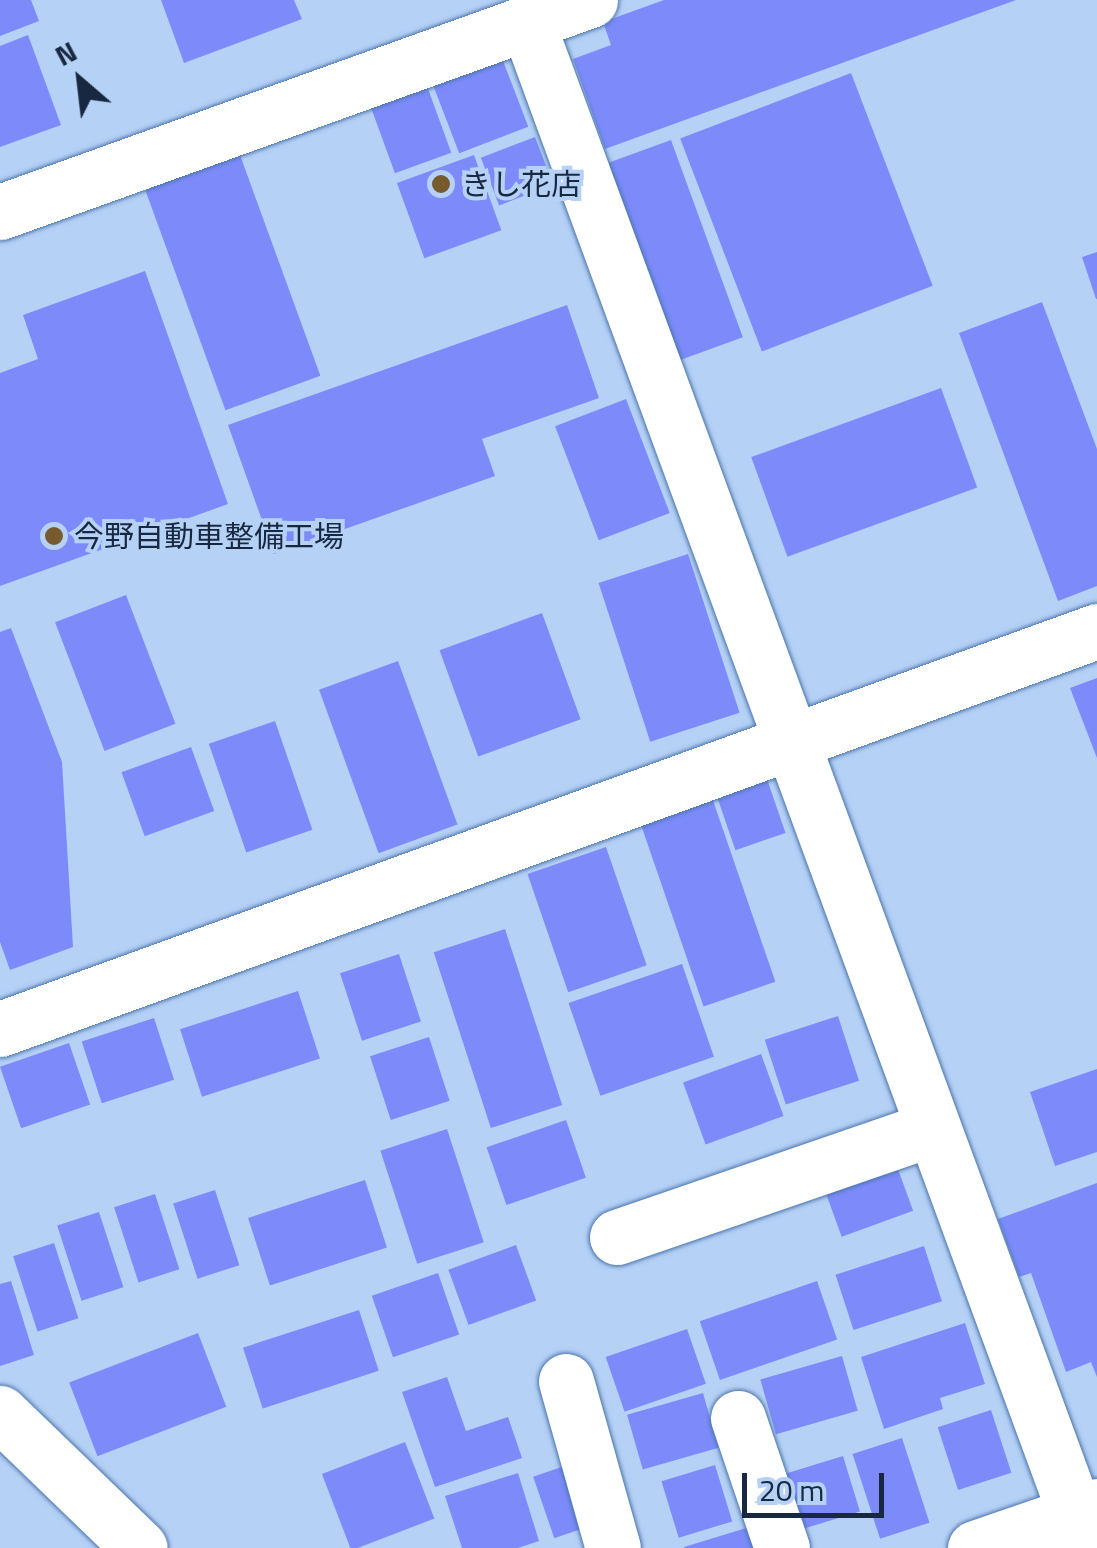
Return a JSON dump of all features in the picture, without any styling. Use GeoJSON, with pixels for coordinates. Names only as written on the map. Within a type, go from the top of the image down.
{"type":"FeatureCollection","features":[{"type":"Feature","properties":{"kind":"street"},"geometry":{"type":"LineString","coordinates":[[0,212],[590,0]]}},
{"type":"Feature","properties":{"kind":"street"},"geometry":{"type":"LineString","coordinates":[[527,22],[933,1128],[1087,1522],[975,1548]]}},
{"type":"Feature","properties":{"kind":"street"},"geometry":{"type":"LineString","coordinates":[[0,1029],[1097,631]]}},
{"type":"Feature","properties":{"kind":"street"},"geometry":{"type":"LineString","coordinates":[[617,1237],[933,1128]]}},
{"type":"Feature","properties":{"kind":"street"},"geometry":{"type":"LineString","coordinates":[[566,1381],[613,1548]]}},
{"type":"Feature","properties":{"kind":"street"},"geometry":{"type":"LineString","coordinates":[[0,1413],[140,1548]]}},
{"type":"Feature","properties":{"kind":"street"},"geometry":{"type":"LineString","coordinates":[[738,1418],[782,1548]]}},
{"type":"Feature","properties":{"kind":"building"},"geometry":{"type":"Polygon","coordinates":[[[0,0],[31,0],[39,21],[0,36],[0,0]]]}},
{"type":"Feature","properties":{"kind":"building"},"geometry":{"type":"Polygon","coordinates":[[[161,0],[294,0],[302,19],[184,63],[161,0]]]}},
{"type":"Feature","properties":{"kind":"building"},"geometry":{"type":"Polygon","coordinates":[[[664,0],[1016,0],[605,149],[573,59],[611,45],[603,22],[664,0]]]}},
{"type":"Feature","properties":{"kind":"building"},"geometry":{"type":"Polygon","coordinates":[[[28,35],[61,125],[0,147],[0,46],[28,35]]]}},
{"type":"Feature","properties":{"kind":"building"},"geometry":{"type":"Polygon","coordinates":[[[500,53],[528,127],[459,153],[431,80],[500,53]]]}},
{"type":"Feature","properties":{"kind":"building"},"geometry":{"type":"Polygon","coordinates":[[[851,73],[933,286],[762,351],[680,139],[851,73]]]}},
{"type":"Feature","properties":{"kind":"building"},"geometry":{"type":"Polygon","coordinates":[[[427,86],[451,153],[395,173],[371,107],[427,86]]]}},
{"type":"Feature","properties":{"kind":"building"},"geometry":{"type":"Polygon","coordinates":[[[535,137],[553,185],[499,205],[481,158],[535,137]]]}},
{"type":"Feature","properties":{"kind":"building"},"geometry":{"type":"Polygon","coordinates":[[[671,140],[743,337],[679,361],[607,163],[671,140]]]}},
{"type":"Feature","properties":{"kind":"building"},"geometry":{"type":"Polygon","coordinates":[[[240,155],[320,376],[225,410],[145,190],[240,155]]]}},
{"type":"Feature","properties":{"kind":"building"},"geometry":{"type":"Polygon","coordinates":[[[474,155],[501,230],[424,258],[397,183],[474,155]]]}},
{"type":"Feature","properties":{"kind":"building"},"geometry":{"type":"Polygon","coordinates":[[[1097,252],[1097,299],[1096,299],[1082,257],[1097,252]]]}},
{"type":"Feature","properties":{"kind":"building"},"geometry":{"type":"Polygon","coordinates":[[[145,271],[228,504],[0,586],[0,373],[38,359],[23,315],[145,271]]]}},
{"type":"Feature","properties":{"kind":"building"},"geometry":{"type":"Polygon","coordinates":[[[1042,302],[1097,449],[1097,586],[1058,601],[959,333],[1042,302]]]}},
{"type":"Feature","properties":{"kind":"building"},"geometry":{"type":"Polygon","coordinates":[[[567,305],[599,398],[482,439],[495,476],[274,554],[228,425],[567,305]]]}},
{"type":"Feature","properties":{"kind":"building"},"geometry":{"type":"Polygon","coordinates":[[[941,388],[977,488],[787,557],[751,457],[941,388]]]}},
{"type":"Feature","properties":{"kind":"building"},"geometry":{"type":"Polygon","coordinates":[[[626,399],[670,513],[599,540],[555,426],[626,399]]]}},
{"type":"Feature","properties":{"kind":"building"},"geometry":{"type":"Polygon","coordinates":[[[688,554],[740,713],[650,742],[599,583],[688,554]]]}},
{"type":"Feature","properties":{"kind":"building"},"geometry":{"type":"Polygon","coordinates":[[[126,595],[175,724],[105,751],[55,622],[126,595]]]}},
{"type":"Feature","properties":{"kind":"building"},"geometry":{"type":"Polygon","coordinates":[[[542,613],[581,719],[478,756],[440,650],[542,613]]]}},
{"type":"Feature","properties":{"kind":"building"},"geometry":{"type":"Polygon","coordinates":[[[11,628],[62,762],[73,947],[10,970],[0,942],[0,632],[11,628]]]}},
{"type":"Feature","properties":{"kind":"building"},"geometry":{"type":"Polygon","coordinates":[[[398,661],[458,825],[379,853],[319,690],[398,661]]]}},
{"type":"Feature","properties":{"kind":"building"},"geometry":{"type":"Polygon","coordinates":[[[1097,678],[1097,758],[1070,688],[1097,678]]]}},
{"type":"Feature","properties":{"kind":"building"},"geometry":{"type":"Polygon","coordinates":[[[275,721],[312,830],[246,853],[209,744],[275,721]]]}},
{"type":"Feature","properties":{"kind":"building"},"geometry":{"type":"Polygon","coordinates":[[[191,747],[214,811],[145,836],[121,772],[191,747]]]}},
{"type":"Feature","properties":{"kind":"building"},"geometry":{"type":"Polygon","coordinates":[[[767,779],[786,833],[735,850],[717,796],[767,779]]]}},
{"type":"Feature","properties":{"kind":"building"},"geometry":{"type":"Polygon","coordinates":[[[708,786],[775,982],[704,1006],[636,811],[708,786]]]}},
{"type":"Feature","properties":{"kind":"building"},"geometry":{"type":"Polygon","coordinates":[[[606,847],[647,965],[568,992],[528,874],[606,847]]]}},
{"type":"Feature","properties":{"kind":"building"},"geometry":{"type":"Polygon","coordinates":[[[505,929],[562,1105],[491,1128],[434,952],[505,929]]]}},
{"type":"Feature","properties":{"kind":"building"},"geometry":{"type":"Polygon","coordinates":[[[399,954],[421,1022],[362,1041],[340,973],[399,954]]]}},
{"type":"Feature","properties":{"kind":"building"},"geometry":{"type":"Polygon","coordinates":[[[682,964],[714,1057],[600,1096],[569,1003],[682,964]]]}},
{"type":"Feature","properties":{"kind":"building"},"geometry":{"type":"Polygon","coordinates":[[[298,991],[320,1059],[202,1097],[180,1029],[298,991]]]}},
{"type":"Feature","properties":{"kind":"building"},"geometry":{"type":"Polygon","coordinates":[[[838,1016],[859,1081],[786,1104],[765,1040],[838,1016]]]}},
{"type":"Feature","properties":{"kind":"building"},"geometry":{"type":"Polygon","coordinates":[[[154,1018],[174,1080],[102,1103],[82,1041],[154,1018]]]}},
{"type":"Feature","properties":{"kind":"building"},"geometry":{"type":"Polygon","coordinates":[[[429,1037],[450,1101],[391,1120],[370,1056],[429,1037]]]}},
{"type":"Feature","properties":{"kind":"building"},"geometry":{"type":"Polygon","coordinates":[[[69,1043],[90,1104],[21,1128],[0,1067],[69,1043]]]}},
{"type":"Feature","properties":{"kind":"building"},"geometry":{"type":"Polygon","coordinates":[[[761,1054],[784,1116],[706,1144],[683,1082],[761,1054]]]}},
{"type":"Feature","properties":{"kind":"building"},"geometry":{"type":"Polygon","coordinates":[[[1097,1069],[1097,1152],[1055,1166],[1030,1092],[1097,1069]]]}},
{"type":"Feature","properties":{"kind":"building"},"geometry":{"type":"Polygon","coordinates":[[[566,1120],[586,1178],[506,1205],[487,1147],[566,1120]]]}},
{"type":"Feature","properties":{"kind":"building"},"geometry":{"type":"Polygon","coordinates":[[[447,1129],[484,1242],[417,1264],[380,1151],[447,1129]]]}},
{"type":"Feature","properties":{"kind":"building"},"geometry":{"type":"Polygon","coordinates":[[[895,1161],[913,1211],[842,1237],[824,1187],[895,1161]]]}},
{"type":"Feature","properties":{"kind":"building"},"geometry":{"type":"Polygon","coordinates":[[[365,1180],[387,1248],[270,1286],[248,1218],[365,1180]]]}},
{"type":"Feature","properties":{"kind":"building"},"geometry":{"type":"Polygon","coordinates":[[[1097,1183],[1097,1377],[1091,1362],[1066,1372],[1031,1273],[1019,1277],[998,1219],[1097,1183]]]}},
{"type":"Feature","properties":{"kind":"building"},"geometry":{"type":"Polygon","coordinates":[[[215,1190],[239,1265],[198,1279],[173,1204],[215,1190]]]}},
{"type":"Feature","properties":{"kind":"building"},"geometry":{"type":"Polygon","coordinates":[[[155,1194],[179,1269],[139,1282],[114,1207],[155,1194]]]}},
{"type":"Feature","properties":{"kind":"building"},"geometry":{"type":"Polygon","coordinates":[[[99,1212],[123,1287],[82,1301],[57,1226],[99,1212]]]}},
{"type":"Feature","properties":{"kind":"building"},"geometry":{"type":"Polygon","coordinates":[[[54,1243],[78,1318],[38,1331],[13,1256],[54,1243]]]}},
{"type":"Feature","properties":{"kind":"building"},"geometry":{"type":"Polygon","coordinates":[[[516,1245],[536,1300],[469,1325],[448,1270],[516,1245]]]}},
{"type":"Feature","properties":{"kind":"building"},"geometry":{"type":"Polygon","coordinates":[[[924,1246],[942,1301],[853,1330],[836,1275],[924,1246]]]}},
{"type":"Feature","properties":{"kind":"building"},"geometry":{"type":"Polygon","coordinates":[[[438,1273],[459,1334],[393,1357],[372,1296],[438,1273]]]}},
{"type":"Feature","properties":{"kind":"building"},"geometry":{"type":"Polygon","coordinates":[[[11,1281],[34,1355],[0,1366],[0,1284],[11,1281]]]}},
{"type":"Feature","properties":{"kind":"building"},"geometry":{"type":"Polygon","coordinates":[[[817,1281],[837,1340],[720,1380],[700,1321],[817,1281]]]}},
{"type":"Feature","properties":{"kind":"building"},"geometry":{"type":"Polygon","coordinates":[[[359,1310],[379,1371],[263,1409],[243,1348],[359,1310]]]}},
{"type":"Feature","properties":{"kind":"building"},"geometry":{"type":"Polygon","coordinates":[[[965,1323],[985,1384],[940,1398],[943,1409],[884,1429],[861,1357],[965,1323]]]}},
{"type":"Feature","properties":{"kind":"building"},"geometry":{"type":"Polygon","coordinates":[[[687,1329],[706,1384],[625,1412],[606,1357],[687,1329]]]}},
{"type":"Feature","properties":{"kind":"building"},"geometry":{"type":"Polygon","coordinates":[[[198,1333],[226,1407],[97,1456],[69,1382],[198,1333]]]}},
{"type":"Feature","properties":{"kind":"building"},"geometry":{"type":"Polygon","coordinates":[[[842,1356],[858,1411],[776,1434],[760,1379],[842,1356]]]}},
{"type":"Feature","properties":{"kind":"building"},"geometry":{"type":"Polygon","coordinates":[[[447,1377],[466,1431],[508,1417],[522,1458],[435,1487],[402,1392],[447,1377]]]}},
{"type":"Feature","properties":{"kind":"building"},"geometry":{"type":"Polygon","coordinates":[[[703,1393],[719,1448],[643,1470],[627,1415],[703,1393]]]}},
{"type":"Feature","properties":{"kind":"building"},"geometry":{"type":"Polygon","coordinates":[[[991,1410],[1011,1473],[958,1490],[938,1427],[991,1410]]]}},
{"type":"Feature","properties":{"kind":"building"},"geometry":{"type":"Polygon","coordinates":[[[902,1438],[930,1523],[880,1539],[853,1454],[902,1438]]]}},
{"type":"Feature","properties":{"kind":"building"},"geometry":{"type":"Polygon","coordinates":[[[405,1442],[434,1519],[350,1548],[322,1474],[405,1442]]]}},
{"type":"Feature","properties":{"kind":"building"},"geometry":{"type":"Polygon","coordinates":[[[843,1456],[860,1511],[795,1531],[778,1476],[843,1456]]]}},
{"type":"Feature","properties":{"kind":"building"},"geometry":{"type":"Polygon","coordinates":[[[570,1464],[591,1525],[554,1538],[533,1477],[570,1464]]]}},
{"type":"Feature","properties":{"kind":"building"},"geometry":{"type":"Polygon","coordinates":[[[715,1465],[732,1521],[679,1538],[661,1481],[715,1465]]]}},
{"type":"Feature","properties":{"kind":"building"},"geometry":{"type":"Polygon","coordinates":[[[518,1473],[539,1541],[518,1548],[462,1548],[445,1496],[518,1473]]]}},
{"type":"Feature","properties":{"kind":"building"},"geometry":{"type":"Polygon","coordinates":[[[753,1526],[760,1548],[684,1548],[684,1547],[753,1526]]]}},
{"type":"Feature","properties":{"kind":"place","name":"きし花店"},"geometry":{"type":"Point","coordinates":[441,184]}},
{"type":"Feature","properties":{"kind":"place","name":"今野自動車整備工場"},"geometry":{"type":"Point","coordinates":[54,536]}}]}
